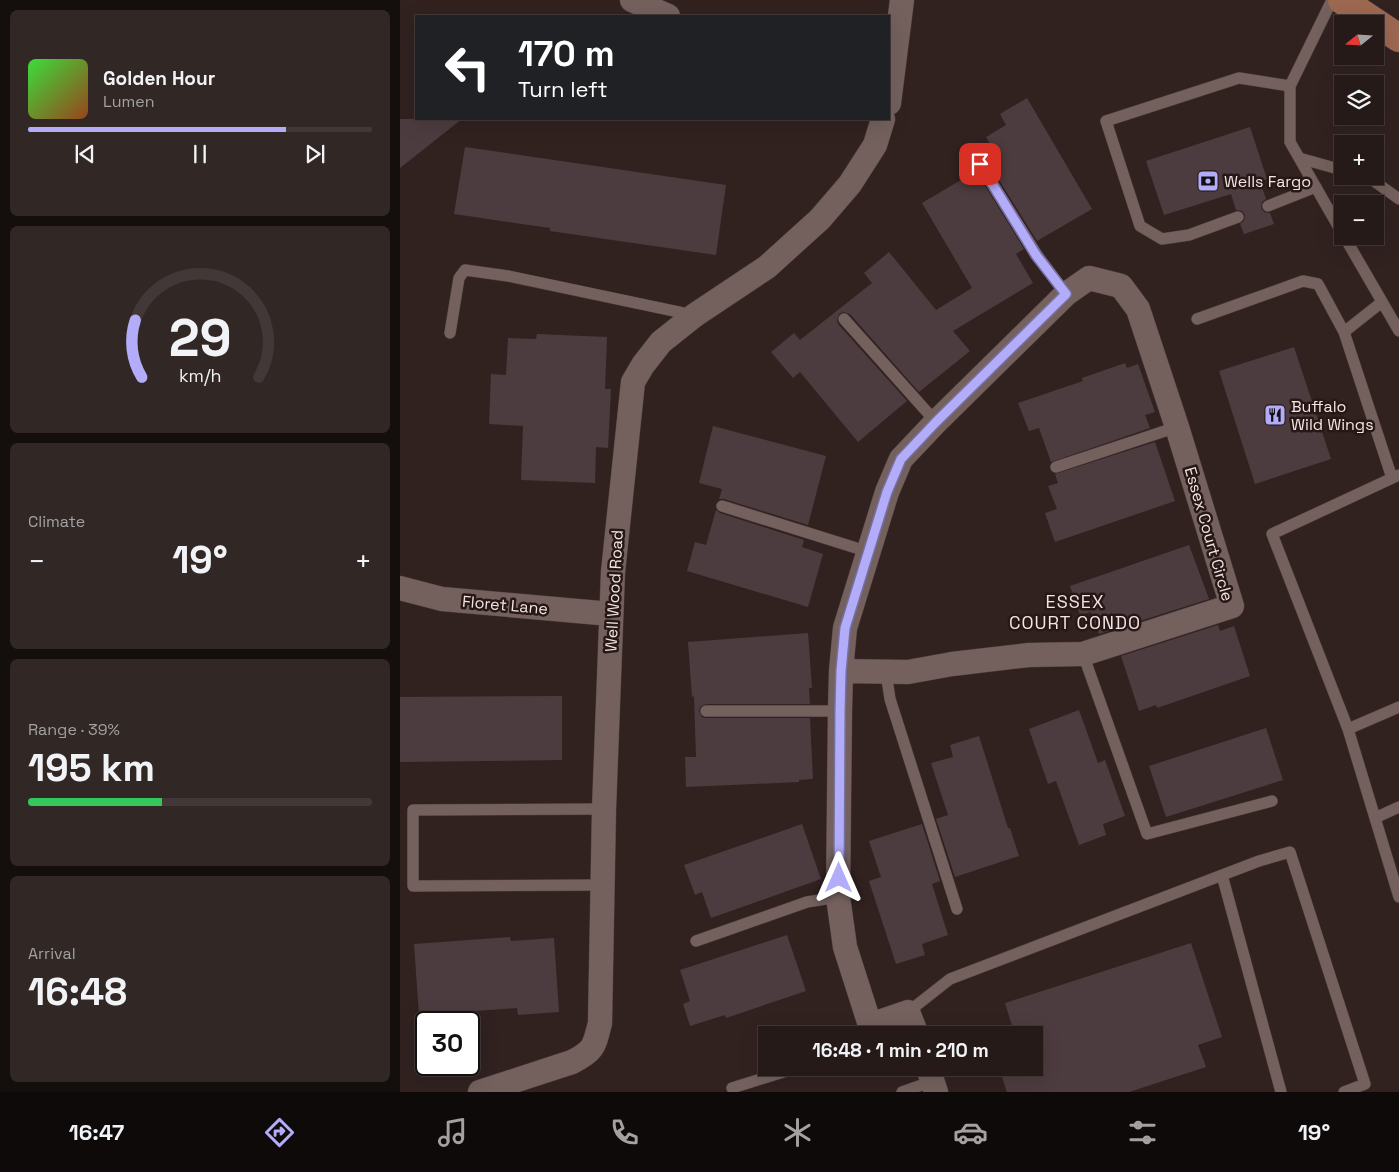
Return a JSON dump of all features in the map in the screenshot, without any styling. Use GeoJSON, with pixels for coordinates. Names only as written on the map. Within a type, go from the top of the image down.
{"type":"FeatureCollection","features":[{"type":"Feature","properties":{"kind":"main road"},"geometry":{"type":"LineString","coordinates":[[1342,0],[1399,38]]}},
{"type":"Feature","properties":{"kind":"street"},"geometry":{"type":"LineString","coordinates":[[890,87],[892,56],[902,0]]}},
{"type":"Feature","properties":{"kind":"street"},"geometry":{"type":"LineString","coordinates":[[636,1],[666,15]]}},
{"type":"Feature","properties":{"kind":"street","name":"Well Wood Road"},"geometry":{"type":"LineString","coordinates":[[480,1092],[572,1062],[586,1055],[594,1047],[600,1023],[604,809],[613,572],[633,382],[643,364],[661,342],[695,315],[767,267],[820,219],[850,184],[875,145],[884,120]]}},
{"type":"Feature","properties":{"kind":"street","name":"Essex Court Circle"},"geometry":{"type":"LineString","coordinates":[[841,671],[908,672],[952,664],[1030,655],[1083,654],[1232,606],[1177,427],[1138,309],[1121,286],[1089,278],[1066,294]]}},
{"type":"Feature","properties":{"kind":"street"},"geometry":{"type":"LineString","coordinates":[[867,1026],[844,947],[838,897],[841,671],[845,628],[887,492],[901,459],[1066,294]]}},
{"type":"Feature","properties":{"kind":"street","name":"Floret Lane"},"geometry":{"type":"LineString","coordinates":[[400,588],[442,599],[612,614]]}},
{"type":"Feature","properties":{"kind":"street"},"geometry":{"type":"LineString","coordinates":[[877,1026],[908,1012],[913,1026]]}},
{"type":"Feature","properties":{"kind":"lane"},"geometry":{"type":"LineString","coordinates":[[1332,0],[1290,86],[1290,142],[1334,219]]}},
{"type":"Feature","properties":{"kind":"lane"},"geometry":{"type":"LineString","coordinates":[[1238,217],[1189,235],[1162,239],[1140,226],[1106,120],[1239,78],[1290,86]]}},
{"type":"Feature","properties":{"kind":"lane"},"geometry":{"type":"LineString","coordinates":[[1299,158],[1334,168]]}},
{"type":"Feature","properties":{"kind":"lane"},"geometry":{"type":"LineString","coordinates":[[980,164],[1036,255],[1066,294]]}},
{"type":"Feature","properties":{"kind":"lane"},"geometry":{"type":"LineString","coordinates":[[1380,185],[1399,199]]}},
{"type":"Feature","properties":{"kind":"lane"},"geometry":{"type":"LineString","coordinates":[[1268,206],[1316,187]]}},
{"type":"Feature","properties":{"kind":"lane"},"geometry":{"type":"LineString","coordinates":[[1349,245],[1399,331]]}},
{"type":"Feature","properties":{"kind":"lane"},"geometry":{"type":"LineString","coordinates":[[450,333],[459,278],[465,270],[508,276],[695,315]]}},
{"type":"Feature","properties":{"kind":"lane"},"geometry":{"type":"LineString","coordinates":[[1197,319],[1303,281],[1318,284],[1344,332],[1396,476],[1272,534],[1348,729],[1399,897]]}},
{"type":"Feature","properties":{"kind":"lane"},"geometry":{"type":"LineString","coordinates":[[1344,332],[1382,302]]}},
{"type":"Feature","properties":{"kind":"lane"},"geometry":{"type":"LineString","coordinates":[[844,319],[936,422]]}},
{"type":"Feature","properties":{"kind":"lane"},"geometry":{"type":"LineString","coordinates":[[1056,467],[1177,427]]}},
{"type":"Feature","properties":{"kind":"lane"},"geometry":{"type":"LineString","coordinates":[[722,506],[868,552]]}},
{"type":"Feature","properties":{"kind":"lane"},"geometry":{"type":"LineString","coordinates":[[1083,654],[1147,834],[1272,801]]}},
{"type":"Feature","properties":{"kind":"lane"},"geometry":{"type":"LineString","coordinates":[[886,673],[890,699],[957,909]]}},
{"type":"Feature","properties":{"kind":"lane"},"geometry":{"type":"LineString","coordinates":[[1348,729],[1399,707]]}},
{"type":"Feature","properties":{"kind":"lane"},"geometry":{"type":"LineString","coordinates":[[706,711],[840,711]]}},
{"type":"Feature","properties":{"kind":"lane"},"geometry":{"type":"LineString","coordinates":[[1375,818],[1399,807]]}},
{"type":"Feature","properties":{"kind":"lane"},"geometry":{"type":"LineString","coordinates":[[603,886],[413,886],[413,810],[604,809]]}},
{"type":"Feature","properties":{"kind":"lane"},"geometry":{"type":"LineString","coordinates":[[908,1012],[950,979],[1259,861],[1290,852],[1365,1084],[1344,1092]]}},
{"type":"Feature","properties":{"kind":"lane"},"geometry":{"type":"LineString","coordinates":[[1222,875],[1281,1092]]}},
{"type":"Feature","properties":{"kind":"lane"},"geometry":{"type":"LineString","coordinates":[[696,941],[807,902],[838,897]]}},
{"type":"Feature","properties":{"kind":"lane"},"geometry":{"type":"LineString","coordinates":[[732,1088],[770,1076]]}},
{"type":"Feature","properties":{"kind":"lane"},"geometry":{"type":"LineString","coordinates":[[902,1092],[932,1080]]}},
{"type":"Feature","properties":{"kind":"building"},"geometry":{"type":"Polygon","coordinates":[[[1027,98],[1092,209],[1037,241],[989,164],[998,158],[986,137],[1006,125],[1000,114],[1027,98]]]}},
{"type":"Feature","properties":{"kind":"building"},"geometry":{"type":"Polygon","coordinates":[[[400,119],[461,120],[400,168],[400,119]]]}},
{"type":"Feature","properties":{"kind":"building","name":"Wells Fargo"},"geometry":{"type":"Polygon","coordinates":[[[1250,127],[1267,179],[1260,182],[1266,199],[1262,202],[1261,208],[1264,212],[1270,213],[1274,224],[1244,234],[1240,224],[1244,221],[1245,215],[1242,211],[1236,210],[1231,194],[1164,215],[1146,161],[1250,127]]]}},
{"type":"Feature","properties":{"kind":"building"},"geometry":{"type":"Polygon","coordinates":[[[465,147],[726,185],[716,255],[550,231],[550,228],[454,214],[465,147]]]}},
{"type":"Feature","properties":{"kind":"building"},"geometry":{"type":"Polygon","coordinates":[[[976,171],[1024,249],[1016,254],[1033,283],[953,331],[970,351],[919,392],[850,314],[843,312],[839,314],[838,324],[907,401],[858,442],[800,372],[793,378],[771,352],[794,333],[800,340],[872,283],[864,273],[889,252],[936,310],[972,288],[922,203],[976,171]]]}},
{"type":"Feature","properties":{"kind":"building"},"geometry":{"type":"Polygon","coordinates":[[[537,334],[607,337],[605,389],[611,389],[608,448],[596,447],[595,483],[521,480],[523,426],[489,424],[491,374],[506,375],[508,338],[536,339],[537,334]]]}},
{"type":"Feature","properties":{"kind":"building","name":"Buffalo Wild Wings"},"geometry":{"type":"Polygon","coordinates":[[[1294,347],[1331,459],[1255,484],[1219,371],[1294,347]]]}},
{"type":"Feature","properties":{"kind":"building"},"geometry":{"type":"Polygon","coordinates":[[[1125,363],[1127,368],[1138,364],[1155,412],[1145,415],[1150,428],[1051,462],[1039,428],[1029,431],[1018,403],[1083,381],[1082,378],[1125,363]]]}},
{"type":"Feature","properties":{"kind":"building"},"geometry":{"type":"Polygon","coordinates":[[[713,426],[826,456],[808,525],[719,499],[722,489],[699,483],[713,426]]]}},
{"type":"Feature","properties":{"kind":"building"},"geometry":{"type":"Polygon","coordinates":[[[1155,442],[1175,501],[1055,542],[1045,513],[1057,509],[1048,486],[1058,483],[1055,474],[1155,442]]]}},
{"type":"Feature","properties":{"kind":"building"},"geometry":{"type":"Polygon","coordinates":[[[716,510],[720,513],[804,540],[802,547],[823,554],[808,607],[687,571],[695,542],[706,545],[716,510]]]}},
{"type":"Feature","properties":{"kind":"building"},"geometry":{"type":"Polygon","coordinates":[[[1189,545],[1209,599],[1099,634],[1091,612],[1080,615],[1070,586],[1189,545]]]}},
{"type":"Feature","properties":{"kind":"building"},"geometry":{"type":"Polygon","coordinates":[[[1218,625],[1220,631],[1234,626],[1250,676],[1157,708],[1156,705],[1139,711],[1121,656],[1218,625]]]}},
{"type":"Feature","properties":{"kind":"building"},"geometry":{"type":"Polygon","coordinates":[[[808,633],[812,688],[809,688],[810,704],[706,704],[700,707],[699,711],[702,717],[706,718],[810,718],[813,779],[799,780],[799,782],[686,787],[685,757],[696,757],[694,696],[692,697],[688,642],[808,633]]]}},
{"type":"Feature","properties":{"kind":"building"},"geometry":{"type":"Polygon","coordinates":[[[562,696],[562,760],[400,762],[400,697],[562,696]]]}},
{"type":"Feature","properties":{"kind":"building"},"geometry":{"type":"Polygon","coordinates":[[[1079,710],[1098,763],[1105,760],[1125,816],[1103,824],[1106,835],[1079,845],[1056,781],[1048,784],[1029,729],[1079,710]]]}},
{"type":"Feature","properties":{"kind":"building"},"geometry":{"type":"Polygon","coordinates":[[[1266,728],[1283,780],[1166,817],[1149,766],[1266,728]]]}},
{"type":"Feature","properties":{"kind":"building"},"geometry":{"type":"Polygon","coordinates":[[[979,736],[1008,828],[1010,828],[1019,856],[955,877],[936,819],[948,815],[931,763],[953,757],[950,745],[979,736]]]}},
{"type":"Feature","properties":{"kind":"building"},"geometry":{"type":"Polygon","coordinates":[[[802,824],[821,879],[711,918],[702,892],[695,895],[684,865],[802,824]]]}},
{"type":"Feature","properties":{"kind":"building"},"geometry":{"type":"Polygon","coordinates":[[[922,824],[940,881],[932,884],[948,935],[922,944],[925,955],[896,964],[869,881],[881,877],[869,841],[922,824]]]}},
{"type":"Feature","properties":{"kind":"building"},"geometry":{"type":"Polygon","coordinates":[[[787,935],[806,991],[726,1018],[725,1015],[690,1026],[683,1004],[690,1001],[680,970],[787,935]]]}},
{"type":"Feature","properties":{"kind":"building"},"geometry":{"type":"Polygon","coordinates":[[[510,937],[511,941],[554,938],[559,1012],[518,1015],[517,1008],[475,1011],[419,1011],[414,944],[510,937]]]}},
{"type":"Feature","properties":{"kind":"building"},"geometry":{"type":"Polygon","coordinates":[[[1191,943],[1222,1037],[1198,1045],[1206,1067],[1129,1092],[1007,1092],[1002,1076],[1043,1076],[1043,1026],[1012,1026],[1005,1003],[1191,943]]]}},
{"type":"Feature","properties":{"kind":"place","name":"Wells Fargo"},"geometry":{"type":"Point","coordinates":[1208,181]}},
{"type":"Feature","properties":{"kind":"place","name":"Buffalo Wild Wings"},"geometry":{"type":"Point","coordinates":[1275,415]}},
{"type":"Feature","properties":{"kind":"district","name":"ESSEX COURT CONDO"},"geometry":{"type":"Point","coordinates":[1075,611]}},
{"type":"Feature","properties":{"kind":"route"},"geometry":{"type":"LineString","coordinates":[[839,878],[840,711],[845,628],[887,492],[901,459],[1066,294],[1036,255],[980,164]]}}]}
